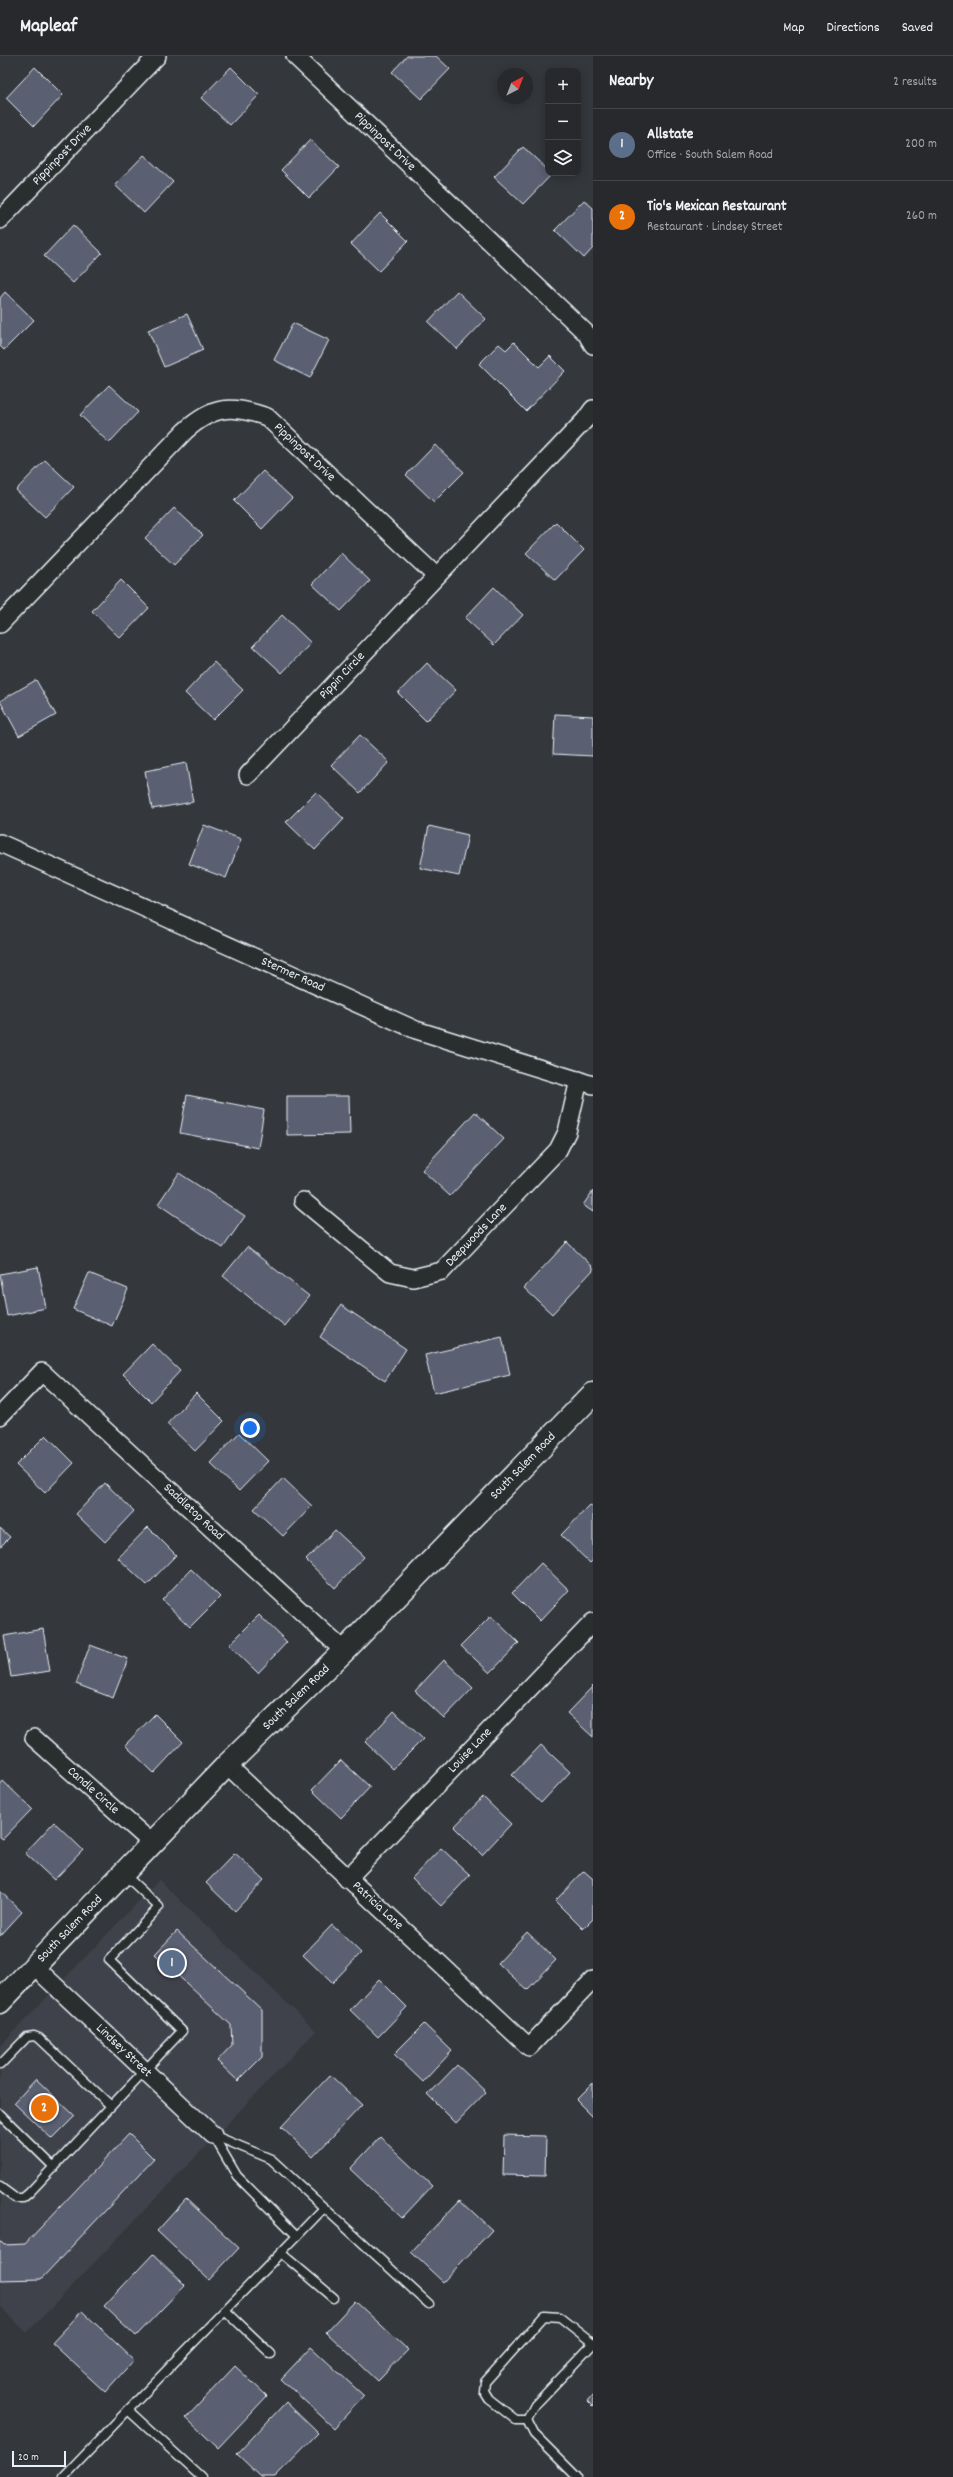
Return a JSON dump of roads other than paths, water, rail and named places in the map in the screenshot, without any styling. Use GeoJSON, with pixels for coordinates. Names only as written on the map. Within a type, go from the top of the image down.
{"type":"FeatureCollection","features":[{"type":"Feature","properties":{"kind":"main road","name":"South Salem Road"},"geometry":{"type":"LineString","coordinates":[[0,2002],[227,1765],[344,1651],[593,1394]]}},
{"type":"Feature","properties":{"kind":"street","name":"Pippinpost Drive"},"geometry":{"type":"LineString","coordinates":[[0,220],[157,56]]}},
{"type":"Feature","properties":{"kind":"street","name":"Pippinpost Drive"},"geometry":{"type":"LineString","coordinates":[[295,56],[586,332],[593,345]]}},
{"type":"Feature","properties":{"kind":"street","name":"Pippinpost Drive"},"geometry":{"type":"LineString","coordinates":[[0,624],[185,431],[200,417],[223,409],[242,408],[267,417],[436,576]]}},
{"type":"Feature","properties":{"kind":"street"},"geometry":{"type":"LineString","coordinates":[[436,576],[585,420],[593,409]]}},
{"type":"Feature","properties":{"kind":"street","name":"Pippin Circle"},"geometry":{"type":"LineString","coordinates":[[248,775],[436,576]]}},
{"type":"Feature","properties":{"kind":"street","name":"Stermer Road"},"geometry":{"type":"LineString","coordinates":[[0,843],[416,1030],[586,1083]]}},
{"type":"Feature","properties":{"kind":"street","name":"Deepwoods Lane"},"geometry":{"type":"LineString","coordinates":[[303,1201],[390,1273],[413,1278],[442,1271],[558,1150],[567,1132],[586,1083]]}},
{"type":"Feature","properties":{"kind":"street","name":"Saddletop Road"},"geometry":{"type":"LineString","coordinates":[[0,1416],[42,1372],[344,1651]]}},
{"type":"Feature","properties":{"kind":"street","name":"Louise Lane"},"geometry":{"type":"LineString","coordinates":[[347,1879],[593,1622]]}},
{"type":"Feature","properties":{"kind":"street","name":"Candle Circle"},"geometry":{"type":"LineString","coordinates":[[34,1738],[152,1844]]}},
{"type":"Feature","properties":{"kind":"street","name":"Patricia Lane"},"geometry":{"type":"LineString","coordinates":[[227,1765],[347,1879],[529,2047],[593,1980]]}},
{"type":"Feature","properties":{"kind":"street","name":"Lindsey Street"},"geometry":{"type":"LineString","coordinates":[[34,1967],[213,2135]]}},
{"type":"Feature","properties":{"kind":"lane"},"geometry":{"type":"LineString","coordinates":[[0,2187],[15,2198],[23,2198],[145,2072],[182,2031],[109,1960],[159,1908],[124,1874]]}},
{"type":"Feature","properties":{"kind":"lane"},"geometry":{"type":"LineString","coordinates":[[0,2065],[27,2037],[34,2036],[39,2038],[112,2106]]}},
{"type":"Feature","properties":{"kind":"lane"},"geometry":{"type":"LineString","coordinates":[[0,2114],[54,2167]]}},
{"type":"Feature","properties":{"kind":"lane"},"geometry":{"type":"LineString","coordinates":[[213,2135],[271,2159],[429,2304]]}},
{"type":"Feature","properties":{"kind":"lane"},"geometry":{"type":"LineString","coordinates":[[213,2135],[237,2176],[297,2236]]}},
{"type":"Feature","properties":{"kind":"lane"},"geometry":{"type":"LineString","coordinates":[[64,2477],[324,2208]]}},
{"type":"Feature","properties":{"kind":"lane"},"geometry":{"type":"LineString","coordinates":[[281,2253],[334,2298]]}},
{"type":"Feature","properties":{"kind":"lane"},"geometry":{"type":"LineString","coordinates":[[225,2310],[271,2354]]}},
{"type":"Feature","properties":{"kind":"lane"},"geometry":{"type":"LineString","coordinates":[[544,2316],[560,2317],[593,2344],[535,2405],[527,2420],[516,2420],[489,2399],[484,2391],[485,2382],[544,2316]]}},
{"type":"Feature","properties":{"kind":"lane"},"geometry":{"type":"LineString","coordinates":[[128,2410],[201,2477]]}},
{"type":"Feature","properties":{"kind":"lane"},"geometry":{"type":"LineString","coordinates":[[527,2420],[534,2434],[577,2477]]}},
{"type":"Feature","properties":{"kind":"place","name":"Allstate"},"geometry":{"type":"Point","coordinates":[172,1963]}},
{"type":"Feature","properties":{"kind":"place","name":"Tio's Mexican Restaurant"},"geometry":{"type":"Point","coordinates":[44,2108]}}]}
